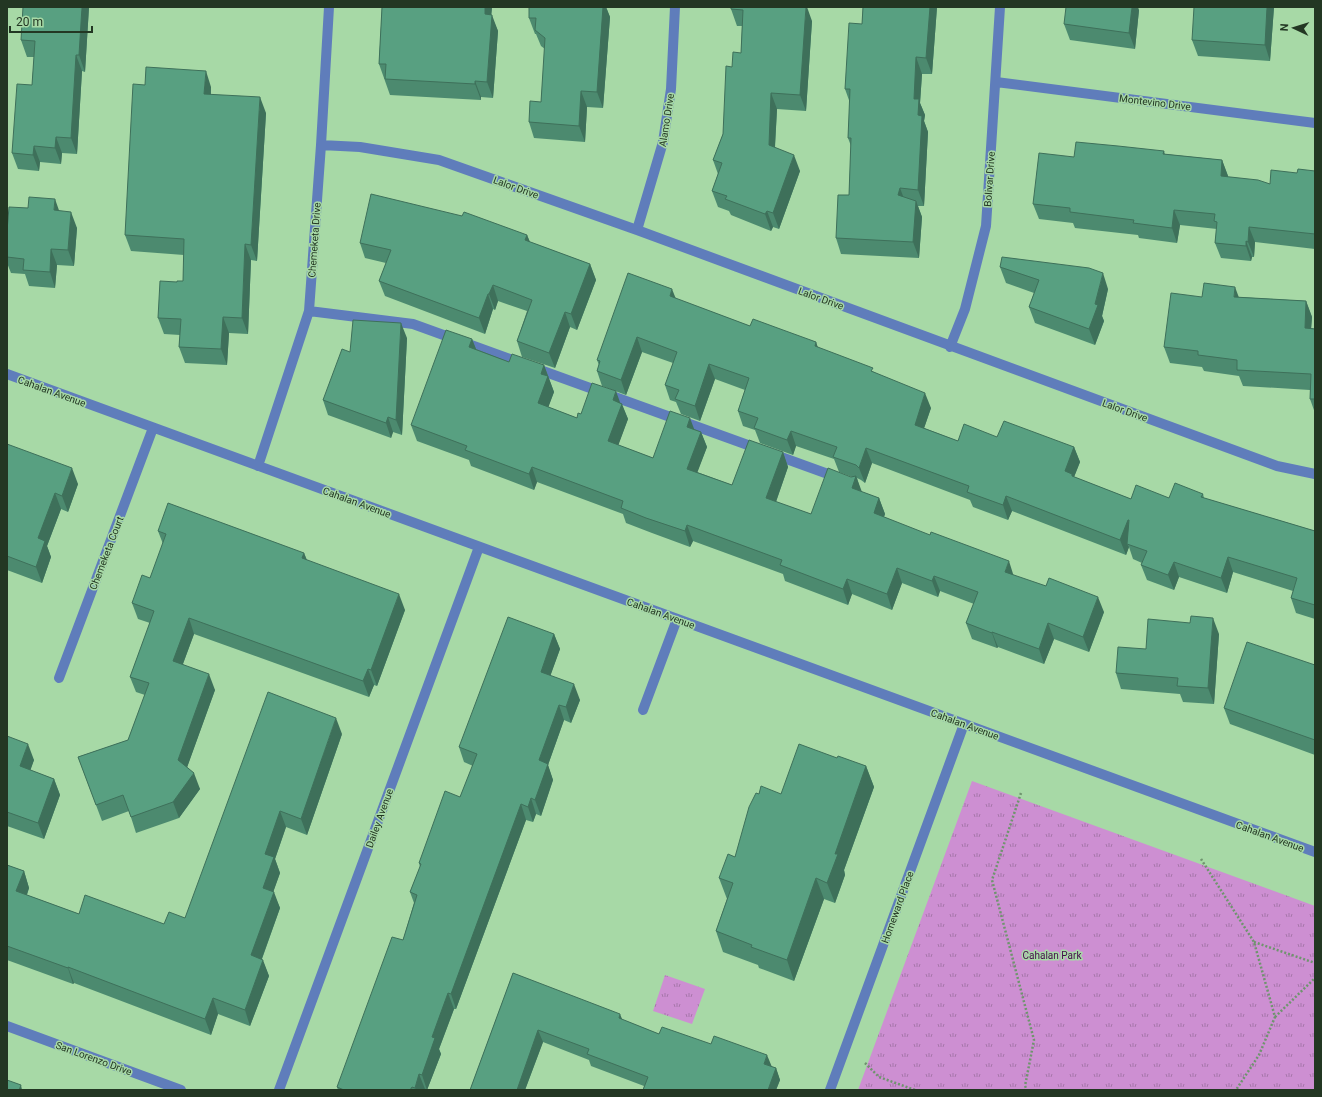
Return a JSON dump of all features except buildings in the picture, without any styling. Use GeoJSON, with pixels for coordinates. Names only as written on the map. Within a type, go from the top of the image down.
{"type":"FeatureCollection","features":[{"type":"Feature","properties":{"kind":"street","name":"Chemeketa Drive"},"geometry":{"type":"LineString","coordinates":[[258,466],[309,311],[329,7]]}},
{"type":"Feature","properties":{"kind":"street","name":"Alamo Drive"},"geometry":{"type":"LineString","coordinates":[[637,230],[663,142],[671,89],[675,7]]}},
{"type":"Feature","properties":{"kind":"street","name":"Bolivar Drive"},"geometry":{"type":"LineString","coordinates":[[950,347],[964,309],[986,226],[1000,7]]}},
{"type":"Feature","properties":{"kind":"street","name":"Montevino Drive"},"geometry":{"type":"LineString","coordinates":[[996,82],[1315,123]]}},
{"type":"Feature","properties":{"kind":"street","name":"Lalor Drive"},"geometry":{"type":"LineString","coordinates":[[321,145],[360,147],[439,160],[637,230],[950,347],[1277,466],[1315,474]]}},
{"type":"Feature","properties":{"kind":"street"},"geometry":{"type":"LineString","coordinates":[[309,311],[413,324],[852,483]]}},
{"type":"Feature","properties":{"kind":"street","name":"Cahalan Avenue"},"geometry":{"type":"LineString","coordinates":[[7,374],[1315,852]]}},
{"type":"Feature","properties":{"kind":"street","name":"Chemeketa Court"},"geometry":{"type":"LineString","coordinates":[[59,678],[153,428]]}},
{"type":"Feature","properties":{"kind":"street","name":"Dailey Avenue"},"geometry":{"type":"LineString","coordinates":[[279,1090],[479,547]]}},
{"type":"Feature","properties":{"kind":"street"},"geometry":{"type":"LineString","coordinates":[[643,710],[677,619]]}},
{"type":"Feature","properties":{"kind":"street","name":"Homeward Place"},"geometry":{"type":"LineString","coordinates":[[830,1090],[964,724]]}},
{"type":"Feature","properties":{"kind":"street","name":"San Lorenzo Drive"},"geometry":{"type":"LineString","coordinates":[[7,1026],[181,1090]]}},
{"type":"Feature","properties":{"kind":"path"},"geometry":{"type":"LineString","coordinates":[[1021,793],[992,880],[1034,1040],[1023,1090]]}},
{"type":"Feature","properties":{"kind":"path"},"geometry":{"type":"LineString","coordinates":[[1201,859],[1254,942],[1275,1017]]}},
{"type":"Feature","properties":{"kind":"path"},"geometry":{"type":"LineString","coordinates":[[1254,942],[1315,963]]}},
{"type":"Feature","properties":{"kind":"path"},"geometry":{"type":"LineString","coordinates":[[1236,1090],[1259,1055],[1275,1017],[1315,978]]}},
{"type":"Feature","properties":{"kind":"path"},"geometry":{"type":"LineString","coordinates":[[865,1063],[879,1077],[915,1090]]}},
{"type":"Feature","properties":{"kind":"path"},"geometry":{"type":"LineString","coordinates":[[1025,1086],[1027,1090]]}},
{"type":"Feature","properties":{"kind":"green space","name":"Cahalan Park"},"geometry":{"type":"Polygon","coordinates":[[[972,781],[1315,906],[1315,1090],[858,1090],[972,781]]]}},
{"type":"Feature","properties":{"kind":"green space"},"geometry":{"type":"Polygon","coordinates":[[[665,975],[705,989],[692,1024],[653,1011],[665,975]]]}}]}
